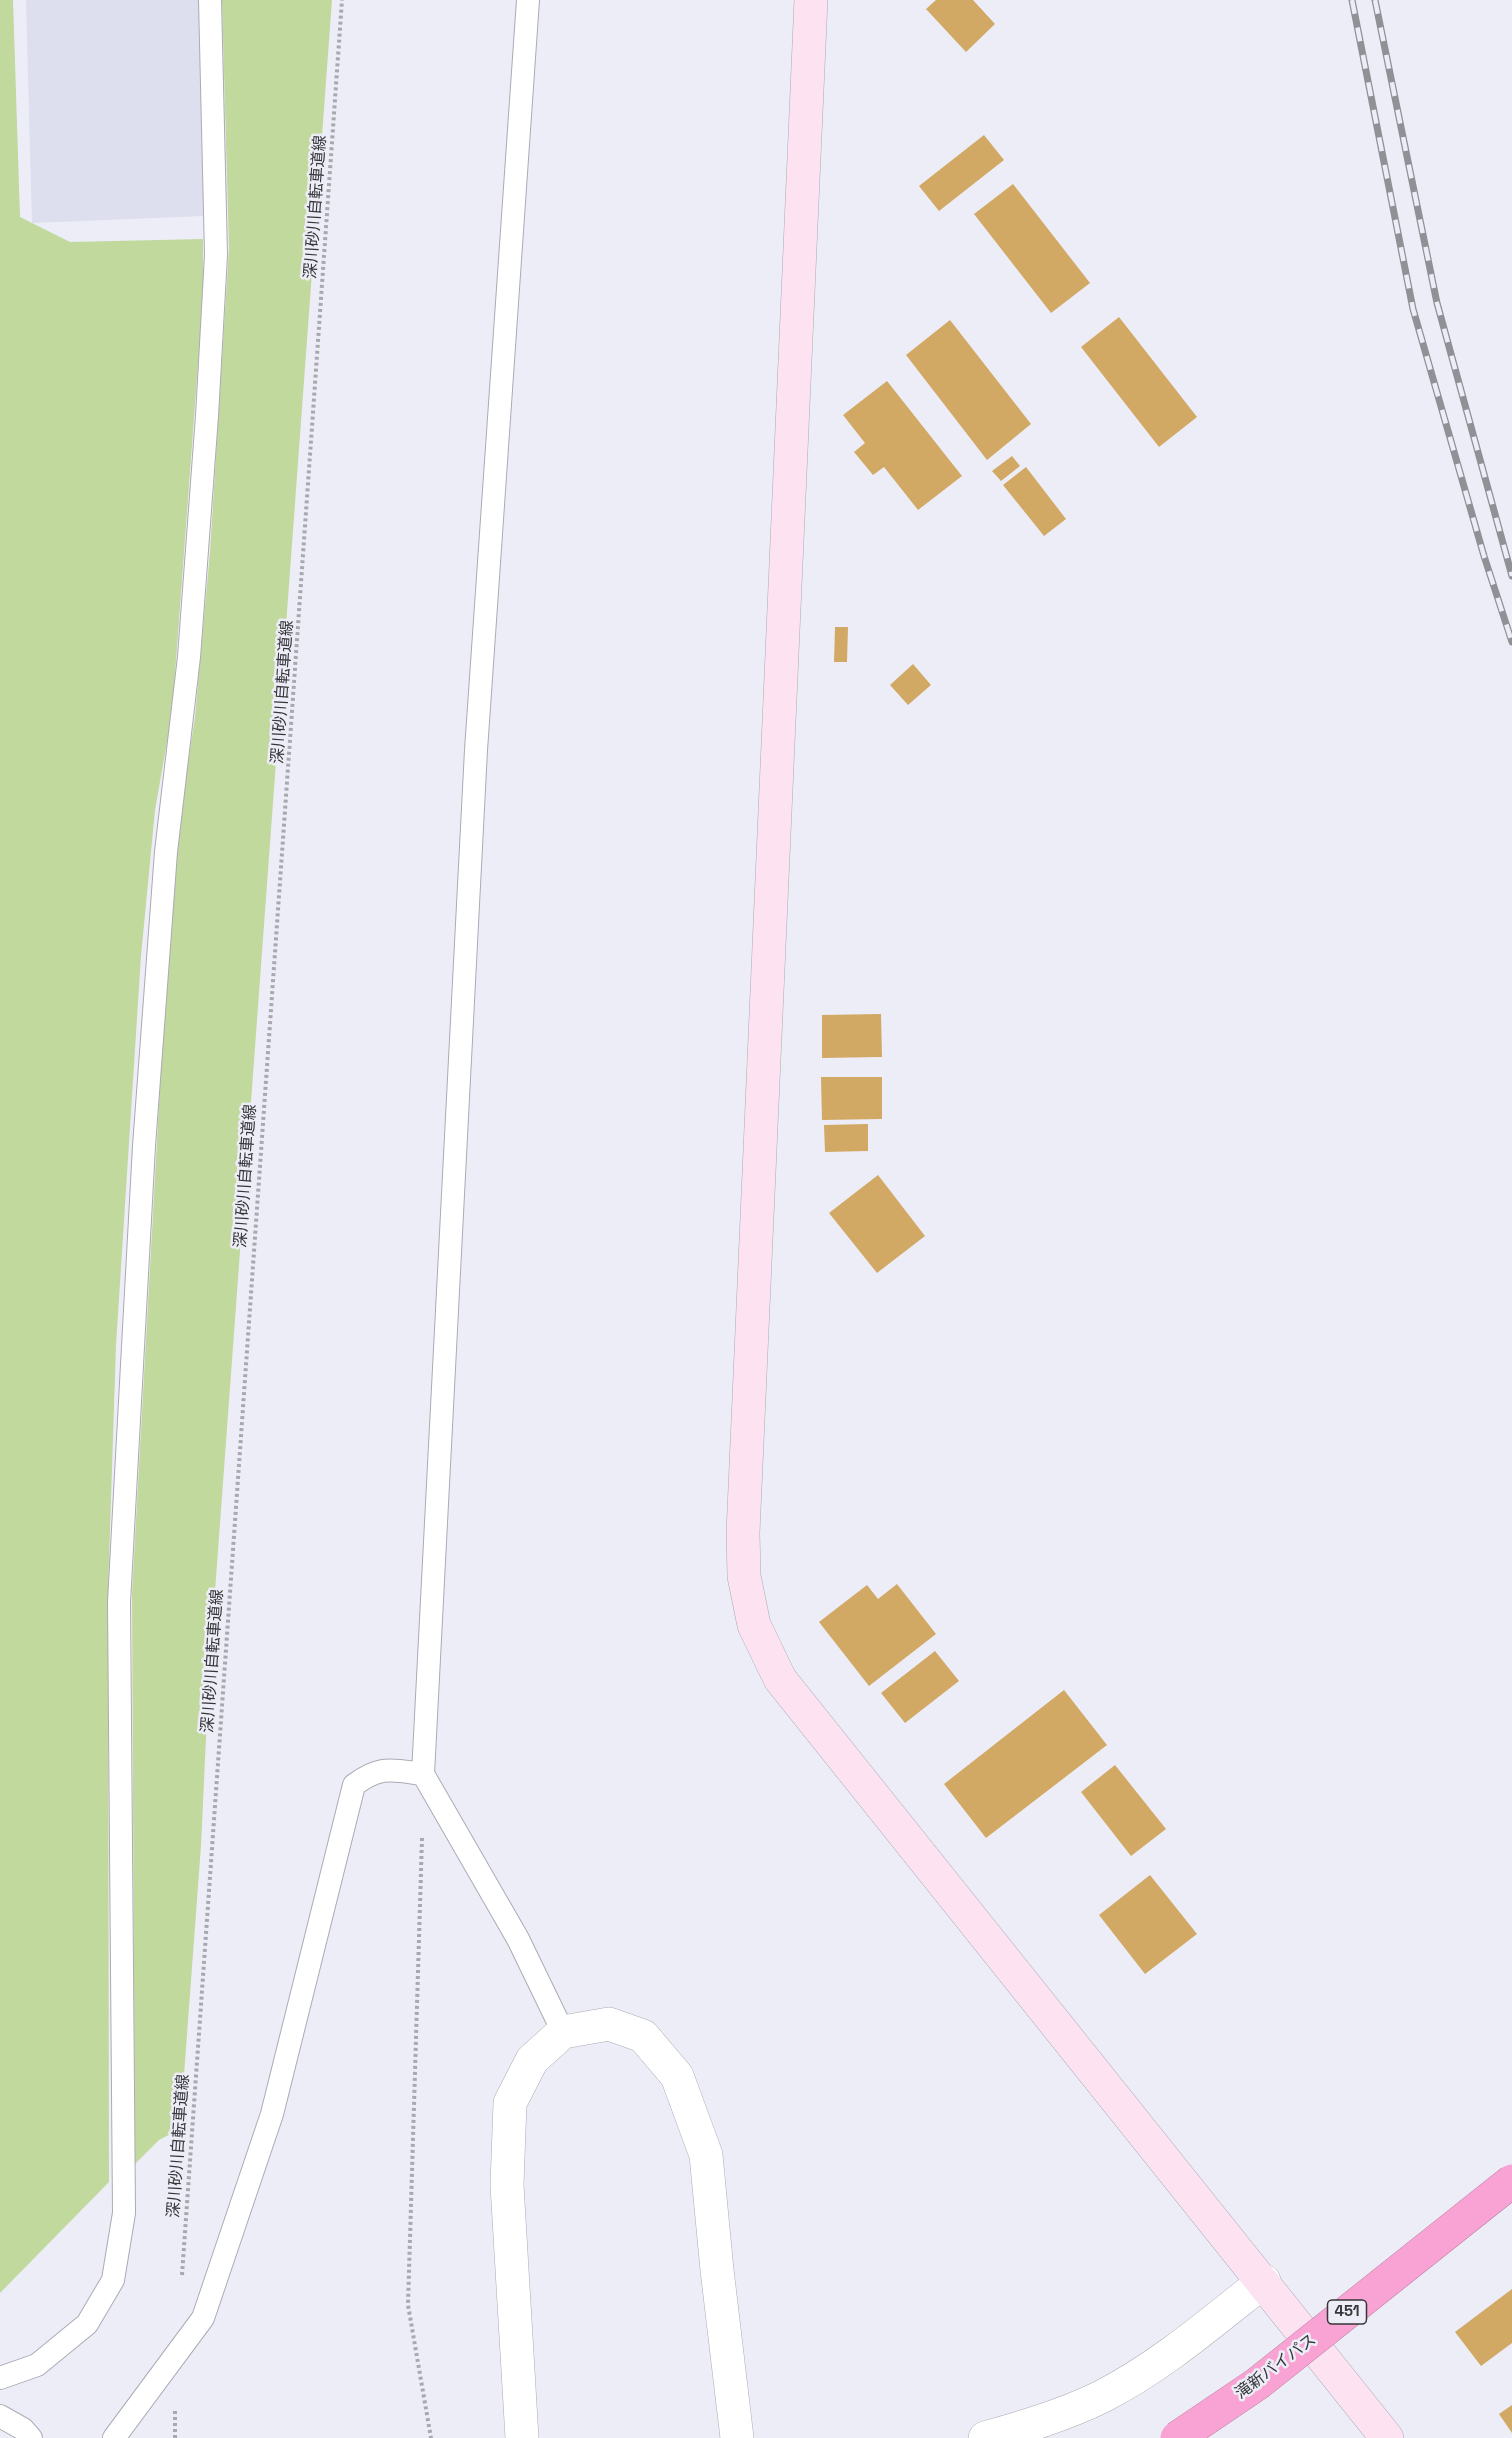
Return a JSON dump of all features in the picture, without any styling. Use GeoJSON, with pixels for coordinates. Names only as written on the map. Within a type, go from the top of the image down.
{"type":"FeatureCollection","features":[{"type":"Feature","properties":{"kind":"highway","name":"滝新バイパス"},"geometry":{"type":"LineString","coordinates":[[1177,2438],[1257,2384],[1512,2181]]}},
{"type":"Feature","properties":{"kind":"street"},"geometry":{"type":"LineString","coordinates":[[811,0],[743,1533],[744,1576],[754,1624],[780,1678],[1388,2438]]}},
{"type":"Feature","properties":{"kind":"street"},"geometry":{"type":"LineString","coordinates":[[522,2438],[507,2185],[510,2103],[532,2060],[562,2032],[609,2024],[643,2036],[678,2076],[706,2155],[737,2438]]}},
{"type":"Feature","properties":{"kind":"street"},"geometry":{"type":"LineString","coordinates":[[985,2438],[1029,2426],[1101,2397],[1180,2348],[1264,2281]]}},
{"type":"Feature","properties":{"kind":"lane"},"geometry":{"type":"LineString","coordinates":[[0,2378],[37,2365],[87,2324],[113,2280],[124,2213],[119,1602],[144,1146],[166,852],[189,657],[216,255],[210,0]]}},
{"type":"Feature","properties":{"kind":"lane"},"geometry":{"type":"LineString","coordinates":[[528,0],[476,750],[423,1774],[518,1939],[562,2032]]}},
{"type":"Feature","properties":{"kind":"lane"},"geometry":{"type":"LineString","coordinates":[[114,2438],[203,2318],[272,2114],[354,1785],[372,1772],[391,1770],[423,1774]]}},
{"type":"Feature","properties":{"kind":"lane"},"geometry":{"type":"LineString","coordinates":[[0,2416],[23,2429],[32,2438]]}},
{"type":"Feature","properties":{"kind":"path","name":"深川砂川自転車道線"},"geometry":{"type":"LineString","coordinates":[[181,2284],[342,0]]}},
{"type":"Feature","properties":{"kind":"path"},"geometry":{"type":"LineString","coordinates":[[422,1833],[408,2305],[431,2438]]}},
{"type":"Feature","properties":{"kind":"shaded area"},"geometry":{"type":"Polygon","coordinates":[[[26,0],[222,0],[227,215],[32,223],[26,0]]]}},
{"type":"Feature","properties":{"kind":"green space"},"geometry":{"type":"Polygon","coordinates":[[[0,0],[13,0],[20,217],[70,242],[203,239],[203,297],[172,714],[155,810],[141,956],[116,1345],[108,1591],[109,2182],[0,2293],[0,0]]]}},
{"type":"Feature","properties":{"kind":"green space"},"geometry":{"type":"Polygon","coordinates":[[[222,0],[332,0],[209,1673],[201,1846],[180,2129],[159,2140],[135,2164],[132,1593],[167,960],[180,815],[195,717],[210,552],[229,248],[222,0]]]}},
{"type":"Feature","properties":{"kind":"building"},"geometry":{"type":"Polygon","coordinates":[[[936,0],[973,0],[995,24],[966,52],[926,9],[936,0]]]}},
{"type":"Feature","properties":{"kind":"building"},"geometry":{"type":"Polygon","coordinates":[[[984,135],[1004,160],[939,211],[919,186],[984,135]]]}},
{"type":"Feature","properties":{"kind":"building"},"geometry":{"type":"Polygon","coordinates":[[[1013,184],[1090,283],[1051,313],[974,214],[1013,184]]]}},
{"type":"Feature","properties":{"kind":"building"},"geometry":{"type":"Polygon","coordinates":[[[1119,317],[1197,417],[1159,447],[1081,347],[1119,317]]]}},
{"type":"Feature","properties":{"kind":"building"},"geometry":{"type":"Polygon","coordinates":[[[950,320],[1031,424],[987,460],[906,355],[950,320]]]}},
{"type":"Feature","properties":{"kind":"building"},"geometry":{"type":"Polygon","coordinates":[[[887,381],[962,476],[918,510],[884,467],[873,475],[854,452],[865,443],[843,415],[887,381]]]}},
{"type":"Feature","properties":{"kind":"building"},"geometry":{"type":"Polygon","coordinates":[[[1012,456],[1020,466],[1001,481],[992,471],[1012,456]]]}},
{"type":"Feature","properties":{"kind":"building"},"geometry":{"type":"Polygon","coordinates":[[[1026,467],[1066,519],[1044,536],[1003,485],[1026,467]]]}},
{"type":"Feature","properties":{"kind":"building"},"geometry":{"type":"Polygon","coordinates":[[[835,627],[848,627],[847,662],[834,662],[835,627]]]}},
{"type":"Feature","properties":{"kind":"building"},"geometry":{"type":"Polygon","coordinates":[[[913,664],[931,685],[908,705],[890,685],[913,664]]]}},
{"type":"Feature","properties":{"kind":"building"},"geometry":{"type":"Polygon","coordinates":[[[881,1014],[882,1057],[822,1058],[822,1015],[881,1014]]]}},
{"type":"Feature","properties":{"kind":"building"},"geometry":{"type":"Polygon","coordinates":[[[821,1077],[882,1077],[882,1119],[822,1120],[821,1077]]]}},
{"type":"Feature","properties":{"kind":"building"},"geometry":{"type":"Polygon","coordinates":[[[868,1124],[868,1151],[825,1152],[824,1125],[868,1124]]]}},
{"type":"Feature","properties":{"kind":"building"},"geometry":{"type":"Polygon","coordinates":[[[878,1175],[925,1236],[877,1273],[829,1213],[878,1175]]]}},
{"type":"Feature","properties":{"kind":"building"},"geometry":{"type":"Polygon","coordinates":[[[897,1584],[936,1634],[869,1686],[819,1622],[867,1585],[878,1599],[897,1584]]]}},
{"type":"Feature","properties":{"kind":"building"},"geometry":{"type":"Polygon","coordinates":[[[935,1651],[959,1681],[905,1723],[881,1693],[935,1651]]]}},
{"type":"Feature","properties":{"kind":"building"},"geometry":{"type":"Polygon","coordinates":[[[1064,1690],[1107,1745],[986,1838],[944,1784],[1064,1690]]]}},
{"type":"Feature","properties":{"kind":"building"},"geometry":{"type":"Polygon","coordinates":[[[1115,1765],[1166,1829],[1131,1856],[1081,1792],[1115,1765]]]}},
{"type":"Feature","properties":{"kind":"building"},"geometry":{"type":"Polygon","coordinates":[[[1150,1875],[1197,1934],[1145,1974],[1099,1915],[1150,1875]]]}},
{"type":"Feature","properties":{"kind":"building"},"geometry":{"type":"Polygon","coordinates":[[[1512,2289],[1512,2343],[1481,2366],[1455,2332],[1512,2289]]]}},
{"type":"Feature","properties":{"kind":"building"},"geometry":{"type":"Polygon","coordinates":[[[1512,2405],[1512,2433],[1499,2414],[1512,2405]]]}},
{"type":"Feature","properties":{"kind":"railway"},"geometry":{"type":"LineString","coordinates":[[1352,0],[1413,309],[1484,556],[1512,642]]}},
{"type":"Feature","properties":{"kind":"railway"},"geometry":{"type":"LineString","coordinates":[[1375,0],[1437,303],[1512,576]]}}]}
